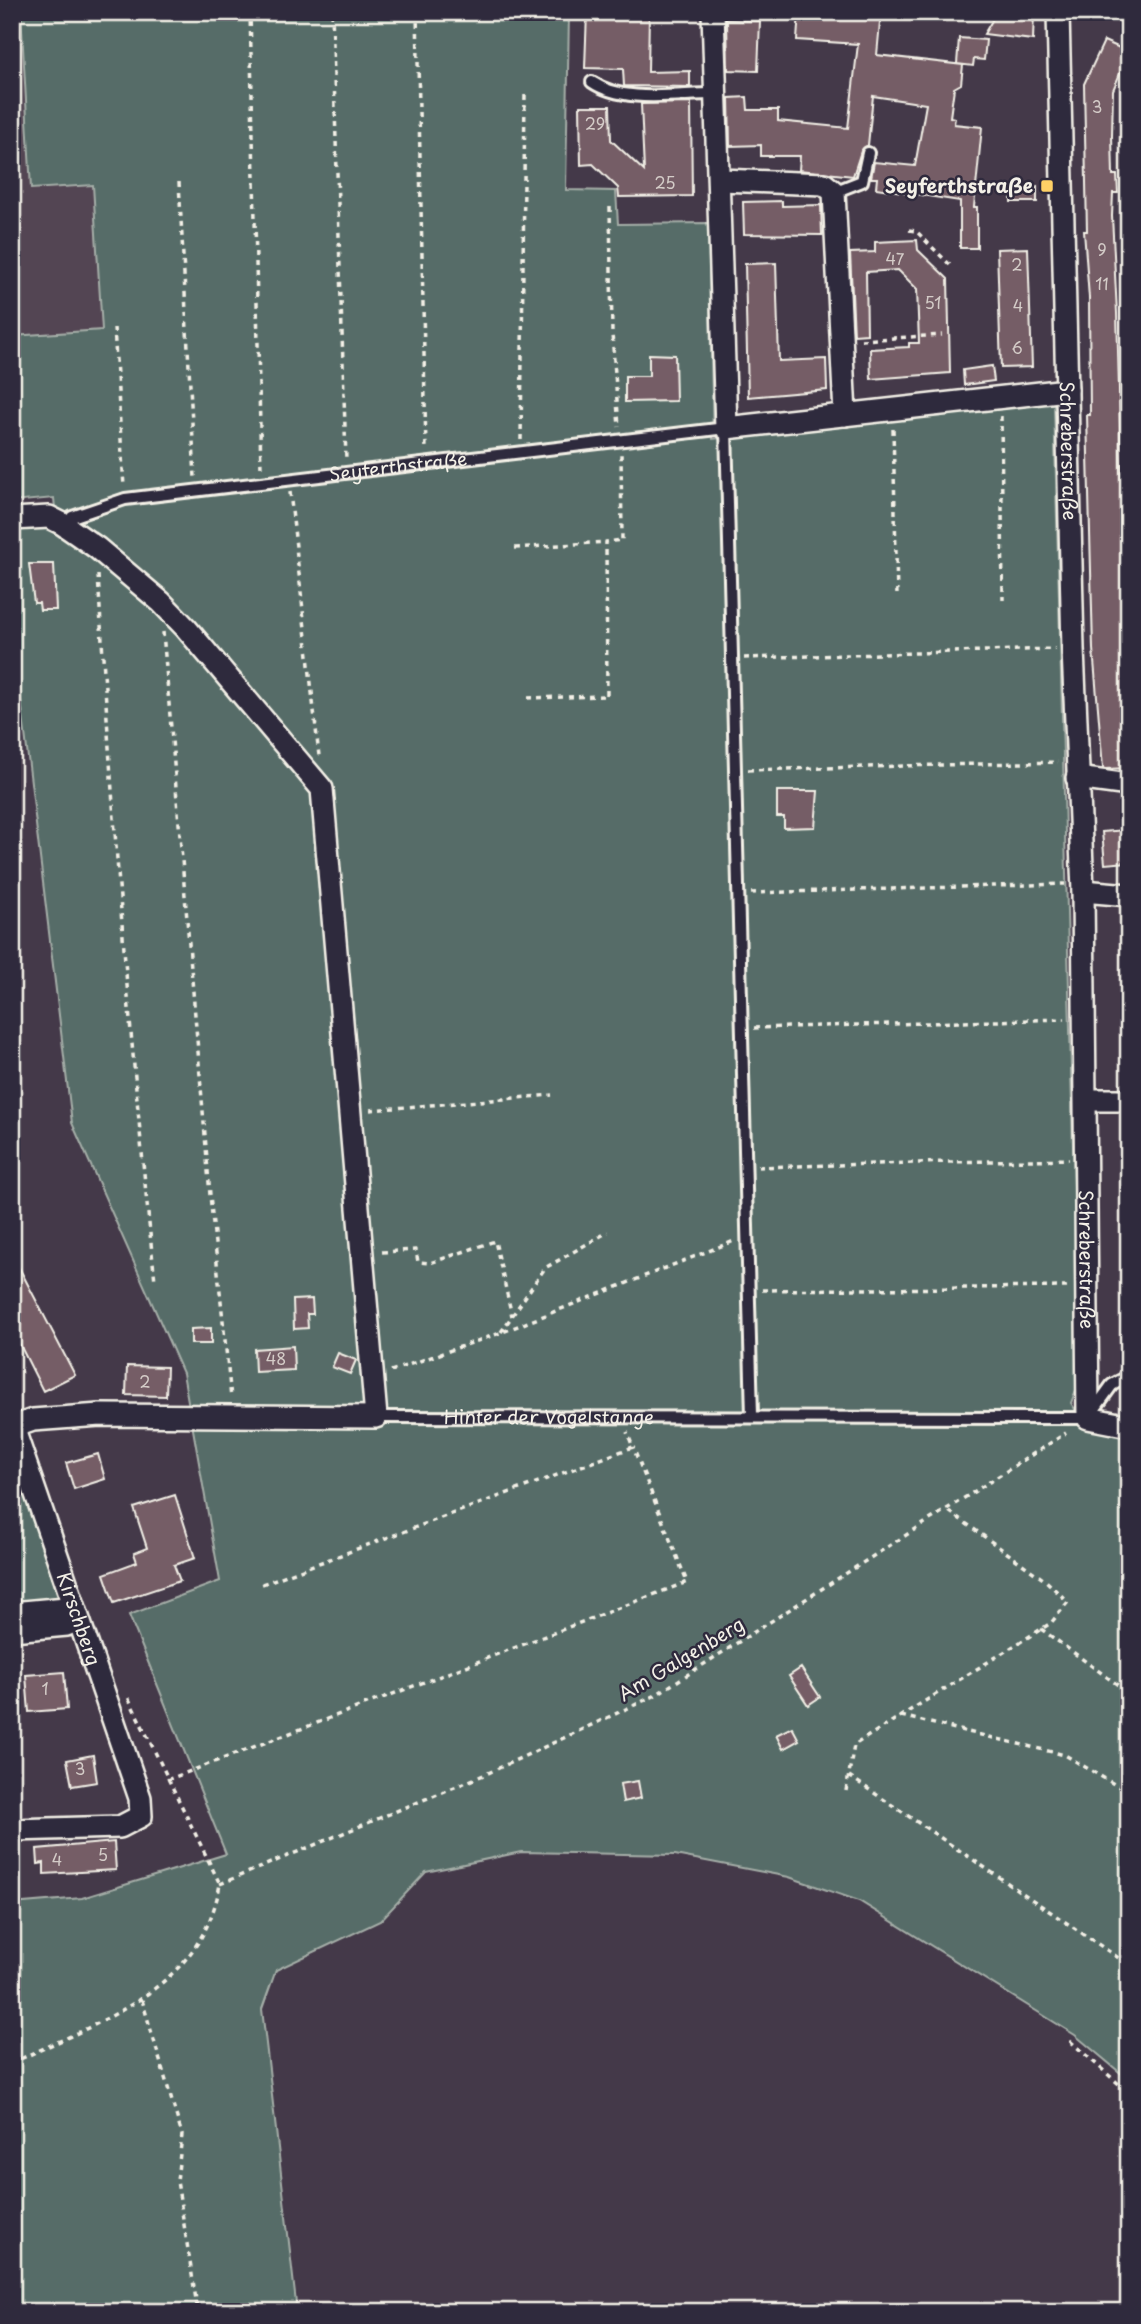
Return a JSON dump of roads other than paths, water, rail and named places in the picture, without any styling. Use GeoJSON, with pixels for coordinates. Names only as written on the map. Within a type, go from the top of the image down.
{"type":"FeatureCollection","features":[{"type":"Feature","properties":{"kind":"street"},"geometry":{"type":"LineString","coordinates":[[713,12],[726,428]]}},
{"type":"Feature","properties":{"kind":"street","name":"Schreberstraße"},"geometry":{"type":"LineString","coordinates":[[1058,12],[1073,649],[1083,887],[1088,1418]]}},
{"type":"Feature","properties":{"kind":"street"},"geometry":{"type":"LineString","coordinates":[[720,180],[824,184],[834,192],[845,415]]}},
{"type":"Feature","properties":{"kind":"street","name":"Seyferthstraße"},"geometry":{"type":"LineString","coordinates":[[726,428],[1067,390]]}},
{"type":"Feature","properties":{"kind":"street","name":"Seyferthstraße"},"geometry":{"type":"LineString","coordinates":[[12,519],[49,517],[66,520]]}},
{"type":"Feature","properties":{"kind":"street"},"geometry":{"type":"LineString","coordinates":[[66,520],[161,602],[186,628],[322,789],[376,1417]]}},
{"type":"Feature","properties":{"kind":"street"},"geometry":{"type":"LineString","coordinates":[[1077,770],[1129,785]]}},
{"type":"Feature","properties":{"kind":"street"},"geometry":{"type":"LineString","coordinates":[[1083,887],[1129,895]]}},
{"type":"Feature","properties":{"kind":"street"},"geometry":{"type":"LineString","coordinates":[[1086,1100],[1129,1100]]}},
{"type":"Feature","properties":{"kind":"street","name":"Hinter der Vogelstange"},"geometry":{"type":"LineString","coordinates":[[13,1425],[33,1420],[100,1415],[376,1417]]}},
{"type":"Feature","properties":{"kind":"street"},"geometry":{"type":"LineString","coordinates":[[1088,1418],[1129,1426]]}},
{"type":"Feature","properties":{"kind":"street","name":"Kirschberg"},"geometry":{"type":"LineString","coordinates":[[12,1830],[120,1827],[141,1816],[140,1797],[13,1425]]}},
{"type":"Feature","properties":{"kind":"street"},"geometry":{"type":"LineString","coordinates":[[12,1613],[66,1608],[67,1617],[67,1625],[12,1630]]}},
{"type":"Feature","properties":{"kind":"street"},"geometry":{"type":"LineString","coordinates":[[12,1640],[58,1637],[82,1629]]}},
{"type":"Feature","properties":{"kind":"lane"},"geometry":{"type":"LineString","coordinates":[[592,82],[606,92],[621,95],[714,94]]}},
{"type":"Feature","properties":{"kind":"lane"},"geometry":{"type":"LineString","coordinates":[[834,192],[862,181],[868,153]]}},
{"type":"Feature","properties":{"kind":"lane"},"geometry":{"type":"LineString","coordinates":[[726,428],[752,1416]]}},
{"type":"Feature","properties":{"kind":"lane","name":"Seyferthstraße"},"geometry":{"type":"LineString","coordinates":[[66,520],[125,499],[726,428]]}},
{"type":"Feature","properties":{"kind":"lane"},"geometry":{"type":"LineString","coordinates":[[1088,1418],[1112,1385],[1129,1376]]}},
{"type":"Feature","properties":{"kind":"lane","name":"Hinter der Vogelstange"},"geometry":{"type":"LineString","coordinates":[[376,1417],[1088,1418]]}},
{"type":"Feature","properties":{"kind":"place","name":"Seyferthstraße"},"geometry":{"type":"Point","coordinates":[1047,186]}}]}
